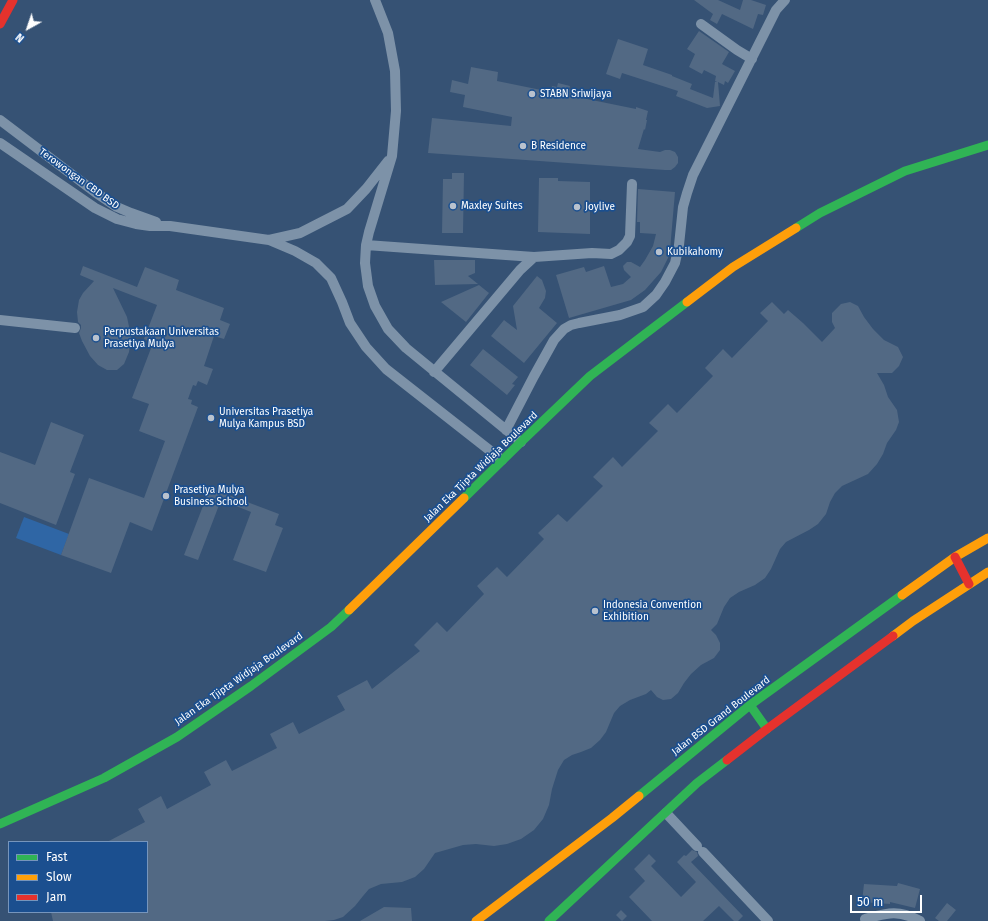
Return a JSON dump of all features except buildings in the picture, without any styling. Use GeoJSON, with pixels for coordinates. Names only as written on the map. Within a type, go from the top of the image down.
{"type":"FeatureCollection","features":[{"type":"Feature","properties":{"kind":"main road"},"geometry":{"type":"LineString","coordinates":[[0,24],[13,0]]}},
{"type":"Feature","properties":{"kind":"main road","name":"Jalan Eka Tjipta Widjaja Boulevard"},"geometry":{"type":"LineString","coordinates":[[0,824],[110,775],[177,737],[251,686],[331,627],[590,376],[733,267],[820,213],[905,171],[988,145]]}},
{"type":"Feature","properties":{"kind":"main road","name":"Jalan BSD Grand Boulevard"},"geometry":{"type":"LineString","coordinates":[[476,921],[612,818],[750,706],[955,557],[988,538]]}},
{"type":"Feature","properties":{"kind":"main road"},"geometry":{"type":"LineString","coordinates":[[955,557],[968,584]]}},
{"type":"Feature","properties":{"kind":"main road"},"geometry":{"type":"LineString","coordinates":[[549,921],[697,783],[913,621],[988,572]]}},
{"type":"Feature","properties":{"kind":"main road"},"geometry":{"type":"LineString","coordinates":[[750,706],[767,729]]}},
{"type":"Feature","properties":{"kind":"street"},"geometry":{"type":"LineString","coordinates":[[375,0],[388,32],[395,71],[396,111],[392,156],[366,245],[365,263],[368,286],[375,306],[388,329],[406,348],[521,442]]}},
{"type":"Feature","properties":{"kind":"street"},"geometry":{"type":"LineString","coordinates":[[506,430],[543,359],[554,340],[564,329],[579,323],[620,315],[643,307],[665,282],[675,263],[679,244],[683,207],[693,175],[776,10],[785,0]]}},
{"type":"Feature","properties":{"kind":"street"},"geometry":{"type":"LineString","coordinates":[[701,24],[752,59]]}},
{"type":"Feature","properties":{"kind":"street","name":"Terowongan CBD BSD"},"geometry":{"type":"LineString","coordinates":[[0,120],[117,207],[165,225]]}},
{"type":"Feature","properties":{"kind":"street"},"geometry":{"type":"LineString","coordinates":[[0,144],[95,208],[117,219],[150,226],[165,225],[269,240],[295,251],[316,263],[331,278],[350,323],[366,348],[381,364],[502,460]]}},
{"type":"Feature","properties":{"kind":"street"},"geometry":{"type":"LineString","coordinates":[[269,240],[300,233],[347,209],[366,189],[392,156]]}},
{"type":"Feature","properties":{"kind":"street"},"geometry":{"type":"LineString","coordinates":[[366,245],[534,257],[592,253],[611,254],[619,250],[627,242],[630,236],[632,184]]}},
{"type":"Feature","properties":{"kind":"street"},"geometry":{"type":"LineString","coordinates":[[434,372],[520,270],[534,257]]}},
{"type":"Feature","properties":{"kind":"street"},"geometry":{"type":"LineString","coordinates":[[0,320],[75,328]]}},
{"type":"Feature","properties":{"kind":"street"},"geometry":{"type":"LineString","coordinates":[[666,813],[768,921]]}},
{"type":"Feature","properties":{"kind":"street"},"geometry":{"type":"LineString","coordinates":[[864,920],[889,913],[911,916],[920,921]]}},
{"type":"Feature","properties":{"kind":"shaded area"},"geometry":{"type":"Polygon","coordinates":[[[24,517],[69,534],[61,555],[16,538],[24,517]]]}},
{"type":"Feature","properties":{"kind":"traffic: fast"},"geometry":{"type":"LineString","coordinates":[[796,228],[820,213],[905,171],[988,145]]}},
{"type":"Feature","properties":{"kind":"traffic: fast"},"geometry":{"type":"LineString","coordinates":[[464,498],[590,376],[687,302]]}},
{"type":"Feature","properties":{"kind":"traffic: fast"},"geometry":{"type":"LineString","coordinates":[[639,796],[750,705],[902,595]]}},
{"type":"Feature","properties":{"kind":"traffic: fast"},"geometry":{"type":"LineString","coordinates":[[0,824],[104,778],[177,737],[251,686],[331,627],[349,610]]}},
{"type":"Feature","properties":{"kind":"traffic: fast"},"geometry":{"type":"LineString","coordinates":[[750,705],[767,729]]}},
{"type":"Feature","properties":{"kind":"traffic: fast"},"geometry":{"type":"LineString","coordinates":[[549,921],[697,783],[727,760]]}},
{"type":"Feature","properties":{"kind":"traffic: slow"},"geometry":{"type":"LineString","coordinates":[[687,302],[733,267],[796,228]]}},
{"type":"Feature","properties":{"kind":"traffic: slow"},"geometry":{"type":"LineString","coordinates":[[349,610],[464,498]]}},
{"type":"Feature","properties":{"kind":"traffic: slow"},"geometry":{"type":"LineString","coordinates":[[902,595],[955,557],[988,538]]}},
{"type":"Feature","properties":{"kind":"traffic: slow"},"geometry":{"type":"LineString","coordinates":[[893,636],[913,621],[988,572]]}},
{"type":"Feature","properties":{"kind":"traffic: slow"},"geometry":{"type":"LineString","coordinates":[[476,921],[639,796]]}},
{"type":"Feature","properties":{"kind":"traffic: jam"},"geometry":{"type":"LineString","coordinates":[[0,24],[13,0]]}},
{"type":"Feature","properties":{"kind":"traffic: jam"},"geometry":{"type":"LineString","coordinates":[[955,557],[969,584]]}},
{"type":"Feature","properties":{"kind":"traffic: jam"},"geometry":{"type":"LineString","coordinates":[[727,760],[893,636]]}},
{"type":"Feature","properties":{"kind":"place","name":"STABN Sriwijaya"},"geometry":{"type":"Point","coordinates":[532,94]}},
{"type":"Feature","properties":{"kind":"place","name":"B Residence"},"geometry":{"type":"Point","coordinates":[523,146]}},
{"type":"Feature","properties":{"kind":"place","name":"Maxley Suites"},"geometry":{"type":"Point","coordinates":[453,206]}},
{"type":"Feature","properties":{"kind":"place","name":"Joylive"},"geometry":{"type":"Point","coordinates":[577,207]}},
{"type":"Feature","properties":{"kind":"place","name":"Kubikahomy"},"geometry":{"type":"Point","coordinates":[659,252]}},
{"type":"Feature","properties":{"kind":"place","name":"Perpustakaan Universitas Prasetiya Mulya"},"geometry":{"type":"Point","coordinates":[96,338]}},
{"type":"Feature","properties":{"kind":"place","name":"Universitas Prasetiya Mulya Kampus BSD"},"geometry":{"type":"Point","coordinates":[211,418]}},
{"type":"Feature","properties":{"kind":"place","name":"Prasetiya Mulya Business School"},"geometry":{"type":"Point","coordinates":[166,496]}},
{"type":"Feature","properties":{"kind":"place","name":"Indonesia Convention Exhibition"},"geometry":{"type":"Point","coordinates":[595,611]}}]}
